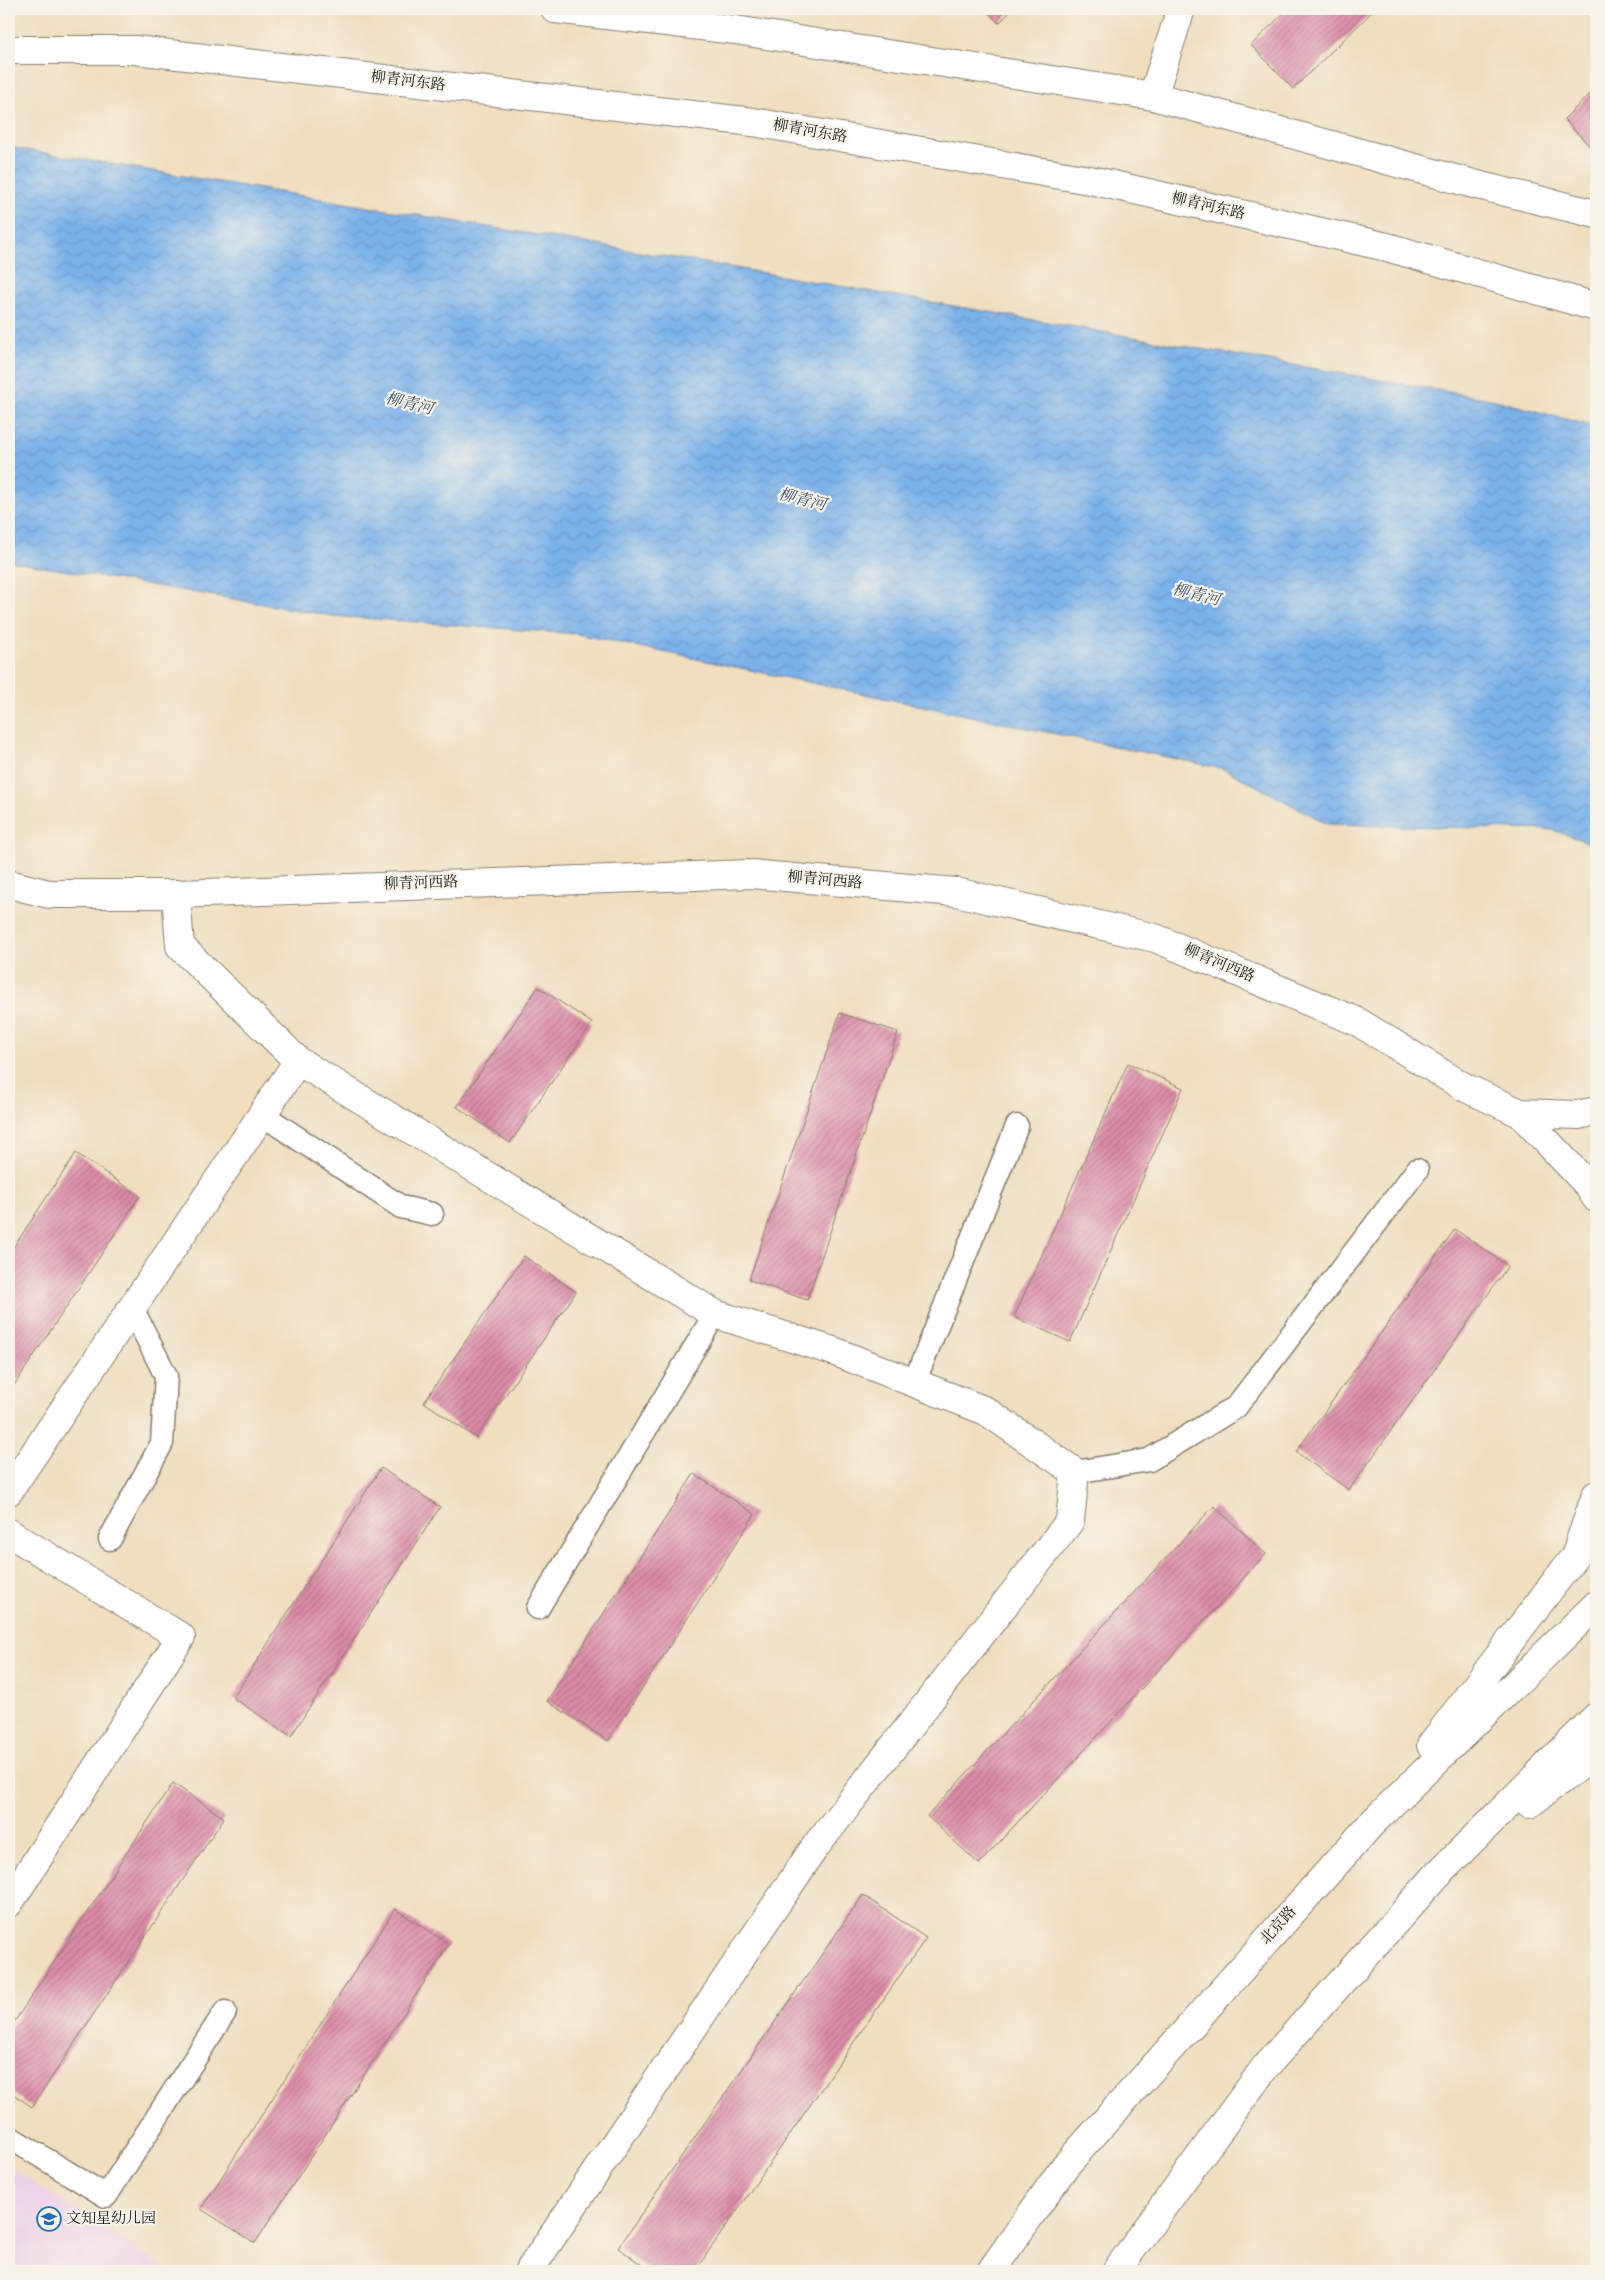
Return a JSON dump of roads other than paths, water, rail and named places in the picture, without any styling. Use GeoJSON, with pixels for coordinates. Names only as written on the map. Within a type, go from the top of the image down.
{"type":"FeatureCollection","features":[{"type":"Feature","properties":{"kind":"street"},"geometry":{"type":"LineString","coordinates":[[555,9],[735,30],[1153,96],[1481,186],[1596,214]]}},
{"type":"Feature","properties":{"kind":"street"},"geometry":{"type":"LineString","coordinates":[[1153,96],[1181,9]]}},
{"type":"Feature","properties":{"kind":"street","name":"柳青河东路"},"geometry":{"type":"LineString","coordinates":[[9,50],[135,50],[753,122],[1105,184],[1387,246],[1596,307]]}},
{"type":"Feature","properties":{"kind":"street","name":"柳青河西路"},"geometry":{"type":"LineString","coordinates":[[9,884],[49,894],[176,894],[751,874],[956,892],[1155,938],[1358,1022],[1464,1086],[1520,1113],[1578,1115],[1596,1111]]}},
{"type":"Feature","properties":{"kind":"street"},"geometry":{"type":"LineString","coordinates":[[176,894],[180,946],[298,1061],[715,1314],[833,1352],[986,1411],[1075,1472],[1070,1521],[815,1847],[529,2271]]}},
{"type":"Feature","properties":{"kind":"street"},"geometry":{"type":"LineString","coordinates":[[9,1490],[298,1061]]}},
{"type":"Feature","properties":{"kind":"street"},"geometry":{"type":"LineString","coordinates":[[1520,1113],[1587,1184],[1596,1198]]}},
{"type":"Feature","properties":{"kind":"street"},"geometry":{"type":"LineString","coordinates":[[1373,1822],[1575,1556],[1596,1495]]}},
{"type":"Feature","properties":{"kind":"street"},"geometry":{"type":"LineString","coordinates":[[9,1534],[181,1637],[9,1903]]}},
{"type":"Feature","properties":{"kind":"street","name":"北京路"},"geometry":{"type":"LineString","coordinates":[[990,2271],[1064,2166],[1373,1822],[1596,1606]]}},
{"type":"Feature","properties":{"kind":"street"},"geometry":{"type":"LineString","coordinates":[[1116,2271],[1266,2066],[1437,1875],[1596,1717]]}},
{"type":"Feature","properties":{"kind":"street"},"geometry":{"type":"LineString","coordinates":[[1437,1875],[1596,1752]]}},
{"type":"Feature","properties":{"kind":"lane"},"geometry":{"type":"LineString","coordinates":[[263,1115],[401,1207],[432,1214]]}},
{"type":"Feature","properties":{"kind":"lane"},"geometry":{"type":"LineString","coordinates":[[914,1383],[1017,1126]]}},
{"type":"Feature","properties":{"kind":"lane"},"geometry":{"type":"LineString","coordinates":[[1075,1472],[1149,1460],[1236,1407],[1417,1170]]}},
{"type":"Feature","properties":{"kind":"lane"},"geometry":{"type":"LineString","coordinates":[[110,1539],[162,1444],[166,1376],[132,1308]]}},
{"type":"Feature","properties":{"kind":"lane"},"geometry":{"type":"LineString","coordinates":[[538,1608],[715,1314]]}},
{"type":"Feature","properties":{"kind":"lane"},"geometry":{"type":"LineString","coordinates":[[9,2137],[106,2196],[226,2012]]}},
{"type":"Feature","properties":{"kind":"water","name":"柳青河"},"geometry":{"type":"Polygon","coordinates":[[[9,147],[741,269],[1495,400],[1596,427],[1596,845],[1553,830],[1328,824],[1224,769],[577,634],[333,616],[9,561],[9,147]]]}},
{"type":"Feature","properties":{"kind":"place","name":"文知星幼儿园"},"geometry":{"type":"Point","coordinates":[49,2219]}}]}
